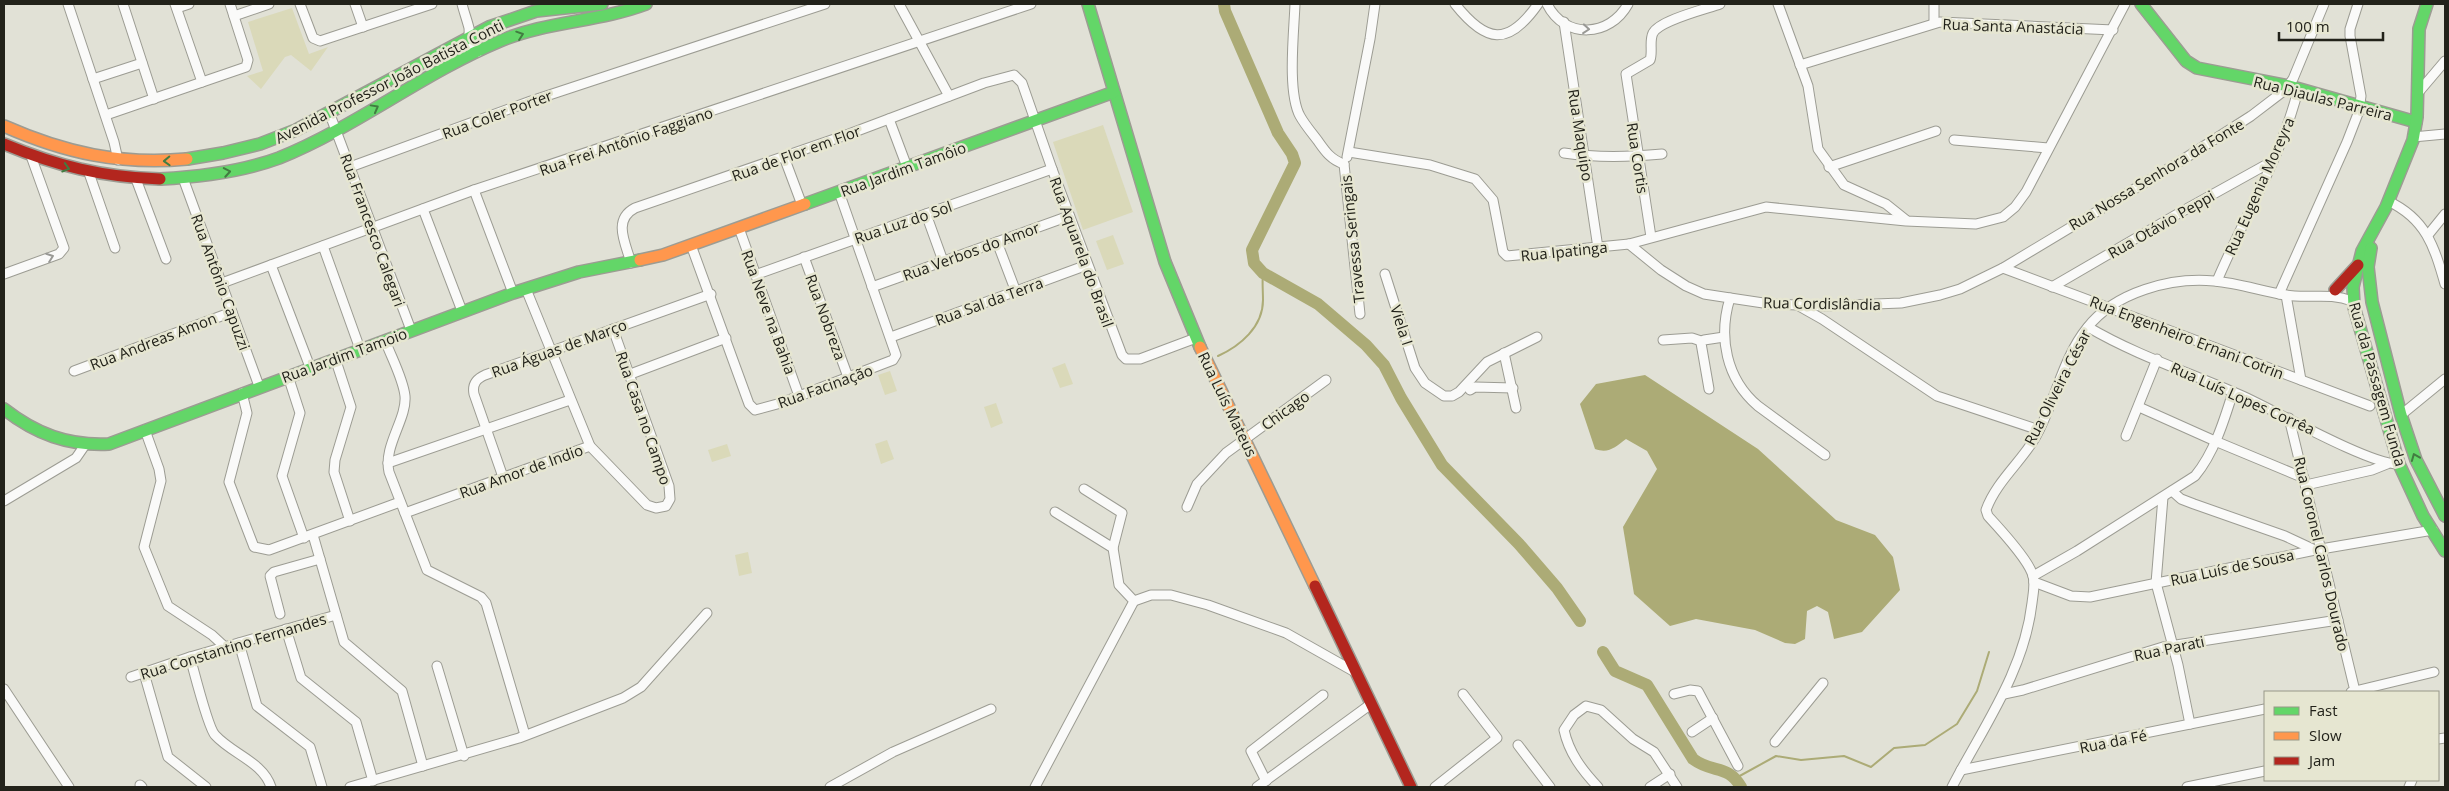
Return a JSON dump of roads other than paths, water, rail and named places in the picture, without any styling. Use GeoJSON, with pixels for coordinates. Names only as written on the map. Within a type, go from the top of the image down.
{"type":"FeatureCollection","features":[{"type":"Feature","properties":{"kind":"main road","name":"Avenida Professor João Batista Conti"},"geometry":{"type":"LineString","coordinates":[[4,126],[51,146],[118,160],[185,161],[216,156],[268,142],[329,112],[471,33],[556,5],[602,4]]}},
{"type":"Feature","properties":{"kind":"main road","name":"Avenida Professor João Batista Conti"},"geometry":{"type":"LineString","coordinates":[[4,144],[61,167],[89,174],[132,178],[183,178],[248,168],[274,160],[314,142],[480,50],[500,41],[553,25],[620,14],[646,4]]}},
{"type":"Feature","properties":{"kind":"main road","name":"Rua Luís Mateus"},"geometry":{"type":"LineString","coordinates":[[1088,4],[1165,262],[1196,338],[1410,787]]}},
{"type":"Feature","properties":{"kind":"main road","name":"Rua Diaulas Parreira"},"geometry":{"type":"LineString","coordinates":[[2141,4],[2186,61],[2197,68],[2293,88],[2416,122]]}},
{"type":"Feature","properties":{"kind":"main road"},"geometry":{"type":"LineString","coordinates":[[2372,236],[2413,137],[2416,122],[2419,29],[2427,4]]}},
{"type":"Feature","properties":{"kind":"main road"},"geometry":{"type":"LineString","coordinates":[[553,25],[556,16],[556,5]]}},
{"type":"Feature","properties":{"kind":"main road","name":"Rua Jardim Tamôio"},"geometry":{"type":"LineString","coordinates":[[691,245],[1114,92]]}},
{"type":"Feature","properties":{"kind":"main road"},"geometry":{"type":"LineString","coordinates":[[268,142],[274,160]]}},
{"type":"Feature","properties":{"kind":"main road"},"geometry":{"type":"LineString","coordinates":[[118,160],[121,171],[132,178]]}},
{"type":"Feature","properties":{"kind":"main road","name":"Rua da Passagem Funda"},"geometry":{"type":"LineString","coordinates":[[2372,236],[2366,244],[2358,264],[2352,301],[2393,464],[2410,488],[2445,551]]}},
{"type":"Feature","properties":{"kind":"main road","name":"Rua da Passagem Funda"},"geometry":{"type":"LineString","coordinates":[[2372,236],[2368,267],[2372,302],[2400,415],[2409,443],[2426,482],[2445,516]]}},
{"type":"Feature","properties":{"kind":"main road","name":"Rua Jardim Tamoio"},"geometry":{"type":"LineString","coordinates":[[4,409],[20,423],[50,438],[85,445],[109,444],[259,386],[513,293],[579,272],[631,263],[691,245]]}},
{"type":"Feature","properties":{"kind":"main road"},"geometry":{"type":"LineString","coordinates":[[2331,292],[2358,264]]}},
{"type":"Feature","properties":{"kind":"main road"},"geometry":{"type":"LineString","coordinates":[[2353,287],[2365,292],[2372,302]]}},
{"type":"Feature","properties":{"kind":"main road"},"geometry":{"type":"LineString","coordinates":[[2410,488],[2421,490],[2426,482]]}},
{"type":"Feature","properties":{"kind":"main road"},"geometry":{"type":"LineString","coordinates":[[2424,516],[2430,511],[2435,511],[2445,521]]}},
{"type":"Feature","properties":{"kind":"street"},"geometry":{"type":"LineString","coordinates":[[68,4],[106,115],[118,160]]}},
{"type":"Feature","properties":{"kind":"street"},"geometry":{"type":"LineString","coordinates":[[122,4],[154,98]]}},
{"type":"Feature","properties":{"kind":"street"},"geometry":{"type":"LineString","coordinates":[[189,4],[176,6],[202,82]]}},
{"type":"Feature","properties":{"kind":"street"},"geometry":{"type":"LineString","coordinates":[[106,115],[246,67],[248,60],[230,4]]}},
{"type":"Feature","properties":{"kind":"street"},"geometry":{"type":"LineString","coordinates":[[234,16],[269,4]]}},
{"type":"Feature","properties":{"kind":"street"},"geometry":{"type":"LineString","coordinates":[[300,4],[313,38],[320,41],[363,27],[409,7],[432,4]]}},
{"type":"Feature","properties":{"kind":"street"},"geometry":{"type":"LineString","coordinates":[[355,4],[363,27]]}},
{"type":"Feature","properties":{"kind":"street"},"geometry":{"type":"LineString","coordinates":[[462,4],[471,33],[470,46],[480,50],[481,39],[471,33]]}},
{"type":"Feature","properties":{"kind":"street","name":"Rua Coler Porter"},"geometry":{"type":"LineString","coordinates":[[350,167],[505,110],[825,4]]}},
{"type":"Feature","properties":{"kind":"street"},"geometry":{"type":"LineString","coordinates":[[899,4],[921,41],[949,96]]}},
{"type":"Feature","properties":{"kind":"street","name":"Rua Frei Antônio Faggiano"},"geometry":{"type":"LineString","coordinates":[[222,283],[474,190],[1031,4]]}},
{"type":"Feature","properties":{"kind":"street"},"geometry":{"type":"LineString","coordinates":[[1295,4],[1293,90],[1297,107],[1310,131],[1330,156],[1344,164],[1349,152],[1375,4]]}},
{"type":"Feature","properties":{"kind":"street"},"geometry":{"type":"LineString","coordinates":[[1456,4],[1470,22],[1482,30],[1498,35],[1506,34],[1519,27],[1538,4]]}},
{"type":"Feature","properties":{"kind":"street"},"geometry":{"type":"LineString","coordinates":[[1547,4],[1554,14],[1564,22],[1577,28],[1597,30],[1617,19],[1628,4]]}},
{"type":"Feature","properties":{"kind":"street","name":"Rua Cortis"},"geometry":{"type":"LineString","coordinates":[[1651,237],[1637,157],[1626,74],[1650,60],[1652,34],[1658,28],[1669,22],[1720,4]]}},
{"type":"Feature","properties":{"kind":"street"},"geometry":{"type":"LineString","coordinates":[[1778,4],[1811,96],[1814,136],[1818,149],[1844,185],[1886,204],[1906,221]]}},
{"type":"Feature","properties":{"kind":"street"},"geometry":{"type":"LineString","coordinates":[[1934,4],[1934,23]]}},
{"type":"Feature","properties":{"kind":"street","name":"Rua Ipatinga"},"geometry":{"type":"LineString","coordinates":[[1349,152],[1430,165],[1475,179],[1493,200],[1503,252],[1506,256],[1629,244],[1766,207],[1906,221],[1976,224],[2003,217],[2021,200],[2113,30],[2125,4]]}},
{"type":"Feature","properties":{"kind":"street"},"geometry":{"type":"LineString","coordinates":[[2293,88],[2324,4]]}},
{"type":"Feature","properties":{"kind":"street"},"geometry":{"type":"LineString","coordinates":[[2301,380],[2283,295],[2360,107],[2361,96],[2350,36],[2350,29],[2358,4]]}},
{"type":"Feature","properties":{"kind":"street","name":"Rua Maquipo"},"geometry":{"type":"LineString","coordinates":[[1564,22],[1598,248]]}},
{"type":"Feature","properties":{"kind":"street","name":"Rua Santa Anastácia"},"geometry":{"type":"LineString","coordinates":[[1800,65],[1934,23],[2113,30]]}},
{"type":"Feature","properties":{"kind":"street"},"geometry":{"type":"LineString","coordinates":[[2417,94],[2445,61]]}},
{"type":"Feature","properties":{"kind":"street"},"geometry":{"type":"LineString","coordinates":[[94,79],[142,63]]}},
{"type":"Feature","properties":{"kind":"street","name":"Rua de Flor em Flor"},"geometry":{"type":"LineString","coordinates":[[631,263],[621,224],[629,211],[784,157],[949,96],[1014,75]]}},
{"type":"Feature","properties":{"kind":"street","name":"Rua Aquarela do Brasil"},"geometry":{"type":"LineString","coordinates":[[1014,75],[1020,79],[1036,120],[1118,350],[1126,359],[1140,359],[1196,338]]}},
{"type":"Feature","properties":{"kind":"street","name":"Rua Eugenia Moreyra"},"geometry":{"type":"LineString","coordinates":[[2217,281],[2292,115],[2293,88]]}},
{"type":"Feature","properties":{"kind":"street","name":"Rua Nossa Senhora da Fonte"},"geometry":{"type":"LineString","coordinates":[[1940,295],[1975,282],[2003,268],[2217,138],[2293,88]]}},
{"type":"Feature","properties":{"kind":"street","name":"Rua Francesco Calegari"},"geometry":{"type":"LineString","coordinates":[[329,112],[411,330]]}},
{"type":"Feature","properties":{"kind":"street"},"geometry":{"type":"LineString","coordinates":[[889,119],[907,167]]}},
{"type":"Feature","properties":{"kind":"street"},"geometry":{"type":"LineString","coordinates":[[1829,166],[1936,132]]}},
{"type":"Feature","properties":{"kind":"street"},"geometry":{"type":"LineString","coordinates":[[2413,137],[2445,134]]}},
{"type":"Feature","properties":{"kind":"street"},"geometry":{"type":"LineString","coordinates":[[1954,140],[2048,148]]}},
{"type":"Feature","properties":{"kind":"street"},"geometry":{"type":"LineString","coordinates":[[1564,153],[1584,156],[1637,157],[1662,154]]}},
{"type":"Feature","properties":{"kind":"street"},"geometry":{"type":"LineString","coordinates":[[4,274],[59,254],[64,248],[31,156]]}},
{"type":"Feature","properties":{"kind":"street"},"geometry":{"type":"LineString","coordinates":[[784,157],[802,205]]}},
{"type":"Feature","properties":{"kind":"street","name":"Rua Otávio Peppi"},"geometry":{"type":"LineString","coordinates":[[2052,287],[2271,162]]}},
{"type":"Feature","properties":{"kind":"street","name":"Travessa Seringais"},"geometry":{"type":"LineString","coordinates":[[1344,164],[1355,287],[1360,314]]}},
{"type":"Feature","properties":{"kind":"street","name":"Rua Luz do Sol"},"geometry":{"type":"LineString","coordinates":[[755,274],[1052,169]]}},
{"type":"Feature","properties":{"kind":"street"},"geometry":{"type":"LineString","coordinates":[[89,174],[115,248]]}},
{"type":"Feature","properties":{"kind":"street"},"geometry":{"type":"LineString","coordinates":[[132,178],[166,259]]}},
{"type":"Feature","properties":{"kind":"street","name":"Rua Antônio Capuzzi"},"geometry":{"type":"LineString","coordinates":[[183,178],[259,386]]}},
{"type":"Feature","properties":{"kind":"street"},"geometry":{"type":"LineString","coordinates":[[474,190],[513,293]]}},
{"type":"Feature","properties":{"kind":"street","name":"Rua Facinação"},"geometry":{"type":"LineString","coordinates":[[691,245],[711,294],[741,385],[753,409],[761,409],[799,396],[893,360],[896,352],[839,192]]}},
{"type":"Feature","properties":{"kind":"street"},"geometry":{"type":"LineString","coordinates":[[2388,201],[2408,213],[2428,235],[2443,267],[2445,284]]}},
{"type":"Feature","properties":{"kind":"street"},"geometry":{"type":"LineString","coordinates":[[424,209],[462,311]]}},
{"type":"Feature","properties":{"kind":"street"},"geometry":{"type":"LineString","coordinates":[[926,214],[943,261]]}},
{"type":"Feature","properties":{"kind":"street"},"geometry":{"type":"LineString","coordinates":[[2428,235],[2445,214]]}},
{"type":"Feature","properties":{"kind":"street","name":"Rua Verbos do Amor"},"geometry":{"type":"LineString","coordinates":[[872,287],[1069,216]]}},
{"type":"Feature","properties":{"kind":"street","name":"Rua Neve na Bahia"},"geometry":{"type":"LineString","coordinates":[[739,228],[799,396]]}},
{"type":"Feature","properties":{"kind":"street"},"geometry":{"type":"LineString","coordinates":[[996,242],[1016,292]]}},
{"type":"Feature","properties":{"kind":"street","name":"Rua Cordislândia"},"geometry":{"type":"LineString","coordinates":[[1629,244],[1662,270],[1686,286],[1704,294],[1799,306],[1901,303],[1940,295]]}},
{"type":"Feature","properties":{"kind":"street"},"geometry":{"type":"LineString","coordinates":[[323,246],[360,349]]}},
{"type":"Feature","properties":{"kind":"street","name":"Rua Nobreza"},"geometry":{"type":"LineString","coordinates":[[804,257],[848,377]]}},
{"type":"Feature","properties":{"kind":"street"},"geometry":{"type":"LineString","coordinates":[[271,265],[310,367]]}},
{"type":"Feature","properties":{"kind":"street","name":"Rua Sal da Terra"},"geometry":{"type":"LineString","coordinates":[[891,337],[1088,265]]}},
{"type":"Feature","properties":{"kind":"street","name":"Rua Engenheiro Ernani Cotrin"},"geometry":{"type":"LineString","coordinates":[[2003,268],[2052,287],[2110,306],[2370,406]]}},
{"type":"Feature","properties":{"kind":"street","name":"Viela I"},"geometry":{"type":"LineString","coordinates":[[1385,274],[1415,368],[1425,383],[1442,395],[1452,396],[1471,381],[1487,362],[1504,353]]}},
{"type":"Feature","properties":{"kind":"street","name":"Rua Oliveira César"},"geometry":{"type":"LineString","coordinates":[[2033,579],[2012,545],[1987,514],[1986,510],[2005,477],[2031,444],[2039,430],[2074,348],[2088,326],[2110,306],[2136,294],[2161,286],[2201,280],[2217,281],[2283,295],[2331,292]]}},
{"type":"Feature","properties":{"kind":"street"},"geometry":{"type":"LineString","coordinates":[[2331,292],[2353,287]]}},
{"type":"Feature","properties":{"kind":"street","name":"Rua Amor de Indio"},"geometry":{"type":"LineString","coordinates":[[405,513],[590,446],[526,289]]}},
{"type":"Feature","properties":{"kind":"street"},"geometry":{"type":"LineString","coordinates":[[2331,292],[2352,301]]}},
{"type":"Feature","properties":{"kind":"street","name":"Rua Águas de Março"},"geometry":{"type":"LineString","coordinates":[[503,478],[474,391],[476,380],[550,351],[711,294]]}},
{"type":"Feature","properties":{"kind":"street"},"geometry":{"type":"LineString","coordinates":[[1730,298],[1724,337],[1730,368],[1743,392],[1825,455]]}},
{"type":"Feature","properties":{"kind":"street"},"geometry":{"type":"LineString","coordinates":[[1799,306],[1822,319],[1937,396],[2039,430]]}},
{"type":"Feature","properties":{"kind":"street","name":"Rua Andreas Amon"},"geometry":{"type":"LineString","coordinates":[[74,371],[232,312]]}},
{"type":"Feature","properties":{"kind":"street","name":"Rua Luís Lopes Corrêa"},"geometry":{"type":"LineString","coordinates":[[2088,326],[2157,359],[2393,464]]}},
{"type":"Feature","properties":{"kind":"street","name":"Rua Casa no Campo"},"geometry":{"type":"LineString","coordinates":[[590,446],[646,505],[656,508],[666,506],[670,499],[669,486],[613,329]]}},
{"type":"Feature","properties":{"kind":"street"},"geometry":{"type":"LineString","coordinates":[[1516,408],[1504,353],[1536,337]]}},
{"type":"Feature","properties":{"kind":"street"},"geometry":{"type":"LineString","coordinates":[[1663,340],[1692,338],[1701,341],[1724,337]]}},
{"type":"Feature","properties":{"kind":"street"},"geometry":{"type":"LineString","coordinates":[[628,375],[726,338]]}},
{"type":"Feature","properties":{"kind":"street"},"geometry":{"type":"LineString","coordinates":[[385,340],[405,395],[388,463],[400,502],[426,570],[481,597],[486,603],[525,735]]}},
{"type":"Feature","properties":{"kind":"street"},"geometry":{"type":"LineString","coordinates":[[1701,341],[1709,389]]}},
{"type":"Feature","properties":{"kind":"street"},"geometry":{"type":"LineString","coordinates":[[335,358],[351,406],[335,460],[334,472],[350,521]]}},
{"type":"Feature","properties":{"kind":"street"},"geometry":{"type":"LineString","coordinates":[[2126,436],[2157,359]]}},
{"type":"Feature","properties":{"kind":"street"},"geometry":{"type":"LineString","coordinates":[[288,376],[300,413],[282,476],[320,559],[344,642],[402,691],[424,766]]}},
{"type":"Feature","properties":{"kind":"street"},"geometry":{"type":"LineString","coordinates":[[2400,415],[2445,379]]}},
{"type":"Feature","properties":{"kind":"street","name":"Chicago"},"geometry":{"type":"LineString","coordinates":[[1187,507],[1202,478],[1226,453],[1326,380]]}},
{"type":"Feature","properties":{"kind":"street"},"geometry":{"type":"LineString","coordinates":[[1470,390],[1475,388],[1513,388]]}},
{"type":"Feature","properties":{"kind":"street"},"geometry":{"type":"LineString","coordinates":[[1952,787],[2004,694],[2018,664],[2029,627],[2033,579],[2195,476],[2200,470],[2214,441],[2233,392]]}},
{"type":"Feature","properties":{"kind":"street"},"geometry":{"type":"LineString","coordinates":[[242,393],[247,412],[228,482],[252,545],[258,549],[269,550],[400,502]]}},
{"type":"Feature","properties":{"kind":"street"},"geometry":{"type":"LineString","coordinates":[[388,463],[570,400]]}},
{"type":"Feature","properties":{"kind":"street"},"geometry":{"type":"LineString","coordinates":[[2139,407],[2305,481],[2372,470],[2393,464]]}},
{"type":"Feature","properties":{"kind":"street","name":"Rua Coronel Carlos Dourado"},"geometry":{"type":"LineString","coordinates":[[2289,418],[2305,481],[2318,550],[2338,620],[2353,691]]}},
{"type":"Feature","properties":{"kind":"street"},"geometry":{"type":"LineString","coordinates":[[145,430],[161,476],[144,542],[148,556],[168,606],[212,635],[225,647]]}},
{"type":"Feature","properties":{"kind":"street"},"geometry":{"type":"LineString","coordinates":[[4,501],[76,458],[85,445]]}},
{"type":"Feature","properties":{"kind":"street"},"geometry":{"type":"LineString","coordinates":[[1084,489],[1122,513],[1113,548],[1119,585],[1134,601]]}},
{"type":"Feature","properties":{"kind":"street"},"geometry":{"type":"LineString","coordinates":[[2172,491],[2188,501],[2297,540],[2318,550]]}},
{"type":"Feature","properties":{"kind":"street"},"geometry":{"type":"LineString","coordinates":[[2163,497],[2156,583],[2173,645],[2190,724]]}},
{"type":"Feature","properties":{"kind":"street"},"geometry":{"type":"LineString","coordinates":[[1055,512],[1113,548]]}},
{"type":"Feature","properties":{"kind":"street","name":"Rua Luís de Sousa"},"geometry":{"type":"LineString","coordinates":[[2033,579],[2079,598],[2318,550],[2433,530]]}},
{"type":"Feature","properties":{"kind":"street"},"geometry":{"type":"LineString","coordinates":[[280,614],[270,576],[274,572],[320,559]]}},
{"type":"Feature","properties":{"kind":"street"},"geometry":{"type":"LineString","coordinates":[[1035,787],[1134,601],[1151,595],[1170,595],[1208,605],[1286,633],[1355,672]]}},
{"type":"Feature","properties":{"kind":"street"},"geometry":{"type":"LineString","coordinates":[[350,787],[464,756],[623,698],[641,687],[707,613]]}},
{"type":"Feature","properties":{"kind":"street","name":"Rua Constantino Fernandes"},"geometry":{"type":"LineString","coordinates":[[131,677],[190,657],[336,615]]}},
{"type":"Feature","properties":{"kind":"street","name":"Rua Parati"},"geometry":{"type":"LineString","coordinates":[[2004,694],[2023,690],[2126,657],[2173,645],[2338,620]]}},
{"type":"Feature","properties":{"kind":"street"},"geometry":{"type":"LineString","coordinates":[[286,629],[301,678],[356,722],[373,781]]}},
{"type":"Feature","properties":{"kind":"street"},"geometry":{"type":"LineString","coordinates":[[239,643],[257,706],[310,747],[322,787]]}},
{"type":"Feature","properties":{"kind":"street"},"geometry":{"type":"LineString","coordinates":[[190,657],[213,732],[268,777],[271,787]]}},
{"type":"Feature","properties":{"kind":"street"},"geometry":{"type":"LineString","coordinates":[[437,666],[464,756]]}},
{"type":"Feature","properties":{"kind":"street"},"geometry":{"type":"LineString","coordinates":[[2357,691],[2434,672]]}},
{"type":"Feature","properties":{"kind":"street"},"geometry":{"type":"LineString","coordinates":[[144,673],[168,757],[206,787]]}},
{"type":"Feature","properties":{"kind":"street"},"geometry":{"type":"LineString","coordinates":[[1775,742],[1823,683]]}},
{"type":"Feature","properties":{"kind":"street"},"geometry":{"type":"LineString","coordinates":[[4,689],[69,787]]}},
{"type":"Feature","properties":{"kind":"street"},"geometry":{"type":"LineString","coordinates":[[1674,694],[1690,690],[1698,691],[1738,766]]}},
{"type":"Feature","properties":{"kind":"street"},"geometry":{"type":"LineString","coordinates":[[1435,787],[1497,738],[1463,694]]}},
{"type":"Feature","properties":{"kind":"street"},"geometry":{"type":"LineString","coordinates":[[1324,695],[1250,751],[1261,784],[1371,704]]}},
{"type":"Feature","properties":{"kind":"street"},"geometry":{"type":"LineString","coordinates":[[1598,787],[1584,772],[1567,746],[1564,730],[1574,715],[1586,706],[1601,710],[1633,739],[1654,752],[1677,787]]}},
{"type":"Feature","properties":{"kind":"street"},"geometry":{"type":"LineString","coordinates":[[830,787],[893,752],[991,709]]}},
{"type":"Feature","properties":{"kind":"street","name":"Rua da Fé"},"geometry":{"type":"LineString","coordinates":[[1961,770],[2264,709]]}},
{"type":"Feature","properties":{"kind":"street"},"geometry":{"type":"LineString","coordinates":[[1692,732],[1713,718]]}},
{"type":"Feature","properties":{"kind":"street"},"geometry":{"type":"LineString","coordinates":[[1518,745],[1550,787]]}},
{"type":"Feature","properties":{"kind":"street"},"geometry":{"type":"LineString","coordinates":[[2187,787],[2264,771]]}},
{"type":"Feature","properties":{"kind":"street"},"geometry":{"type":"LineString","coordinates":[[1650,787],[1670,774]]}},
{"type":"Feature","properties":{"kind":"waterway"},"geometry":{"type":"LineString","coordinates":[[1224,4],[1225,11],[1278,133],[1292,154],[1295,163],[1252,250],[1254,263],[1263,273],[1318,304],[1366,345],[1384,365],[1401,398],[1442,465],[1519,544],[1557,588],[1580,621]]}},
{"type":"Feature","properties":{"kind":"waterway"},"geometry":{"type":"LineString","coordinates":[[1218,356],[1242,341],[1255,327],[1262,310],[1263,273]]}},
{"type":"Feature","properties":{"kind":"waterway"},"geometry":{"type":"LineString","coordinates":[[1603,652],[1615,671],[1647,685],[1693,759],[1700,764],[1731,775],[1741,787]]}},
{"type":"Feature","properties":{"kind":"waterway"},"geometry":{"type":"LineString","coordinates":[[1736,778],[1776,756],[1801,760],[1844,756],[1871,767],[1894,748],[1925,745],[1957,724],[1977,691],[1989,652]]}}]}
